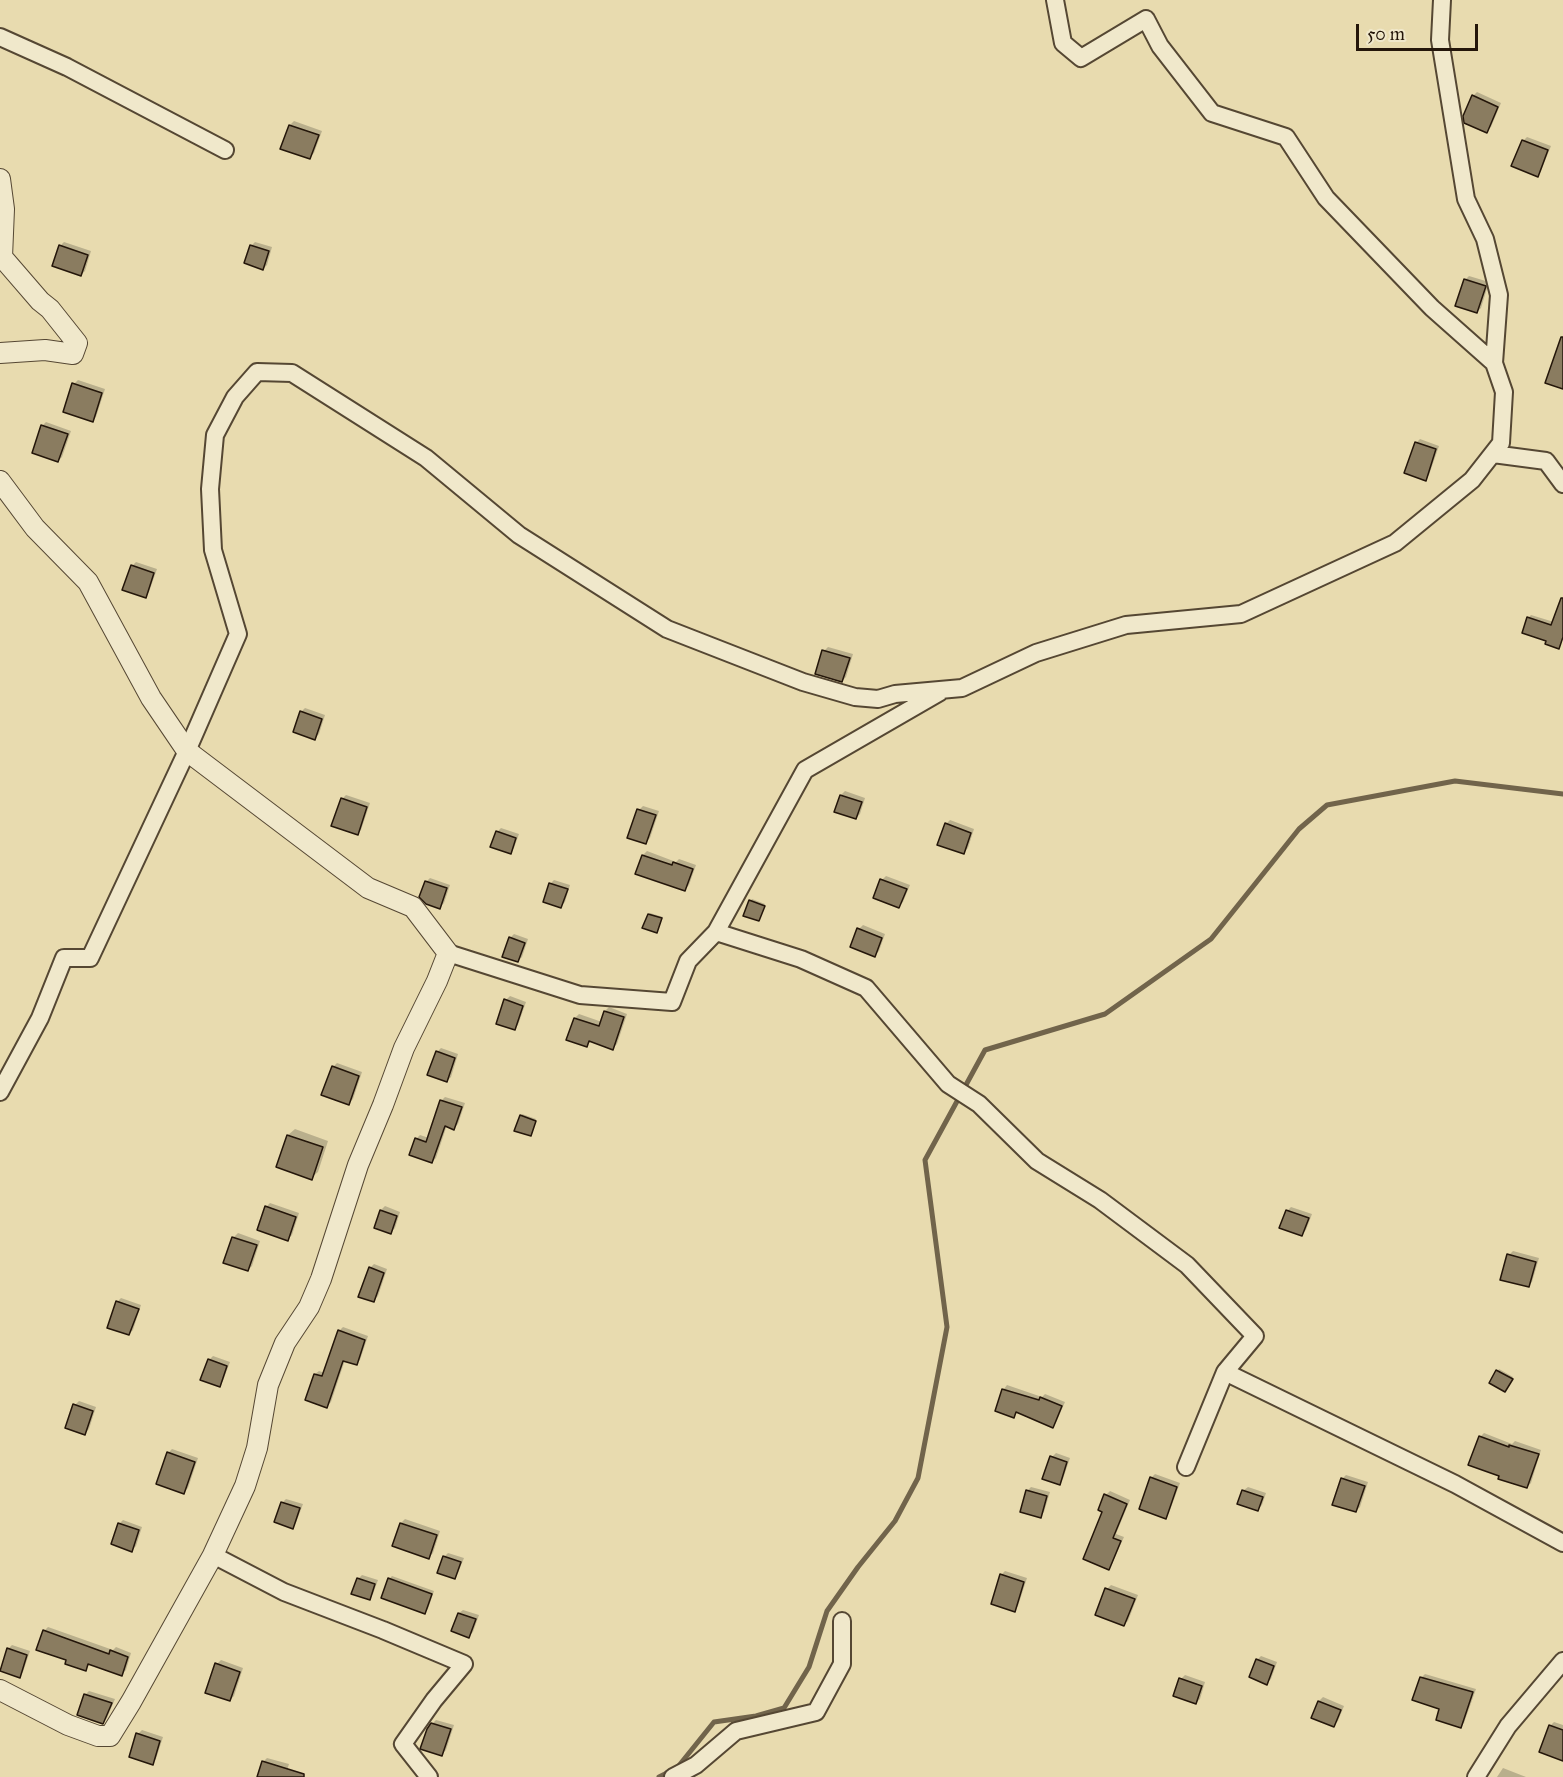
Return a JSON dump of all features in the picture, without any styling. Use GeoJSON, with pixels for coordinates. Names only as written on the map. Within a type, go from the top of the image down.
{"type":"FeatureCollection","features":[{"type":"Feature","properties":{"kind":"street"},"geometry":{"type":"LineString","coordinates":[[1055,0],[1063,43],[1081,57],[1146,19],[1160,46],[1212,113],[1286,137],[1326,198],[1432,308],[1494,363]]}},
{"type":"Feature","properties":{"kind":"street"},"geometry":{"type":"LineString","coordinates":[[0,1092],[40,1018],[64,958],[90,958],[187,751],[238,634],[213,550],[210,489],[215,435],[235,397],[257,372],[292,374],[426,458],[519,535],[667,629],[803,682],[855,697],[878,699],[895,694],[962,688],[1036,653],[1126,625],[1241,614],[1395,543],[1472,480],[1502,443],[1504,392],[1494,363],[1499,295],[1485,239],[1466,198],[1440,40],[1442,0]]}},
{"type":"Feature","properties":{"kind":"street"},"geometry":{"type":"LineString","coordinates":[[0,37],[67,67],[225,150]]}},
{"type":"Feature","properties":{"kind":"street"},"geometry":{"type":"LineString","coordinates":[[0,179],[4,209],[2,257],[40,301],[50,309],[77,343],[73,354],[45,350],[0,353]]}},
{"type":"Feature","properties":{"kind":"street"},"geometry":{"type":"LineString","coordinates":[[1493,454],[1546,461],[1563,484]]}},
{"type":"Feature","properties":{"kind":"street"},"geometry":{"type":"LineString","coordinates":[[0,481],[35,528],[88,582],[152,698],[187,751],[368,888],[413,907],[448,952],[580,995],[672,1002],[688,961],[716,932],[805,770],[944,689]]}},
{"type":"Feature","properties":{"kind":"street"},"geometry":{"type":"LineString","coordinates":[[716,932],[801,959],[866,988],[948,1084],[979,1104],[1037,1161],[1100,1200],[1187,1265],[1255,1336],[1225,1372],[1186,1467]]}},
{"type":"Feature","properties":{"kind":"street"},"geometry":{"type":"LineString","coordinates":[[0,1690],[68,1725],[98,1736],[110,1736],[213,1556],[245,1486],[257,1448],[268,1385],[285,1343],[309,1307],[321,1279],[358,1165],[404,1048],[438,981],[448,952]]}},
{"type":"Feature","properties":{"kind":"street"},"geometry":{"type":"LineString","coordinates":[[1225,1372],[1455,1484],[1563,1543]]}},
{"type":"Feature","properties":{"kind":"street"},"geometry":{"type":"LineString","coordinates":[[213,1556],[284,1592],[464,1664],[434,1700],[403,1744],[429,1777]]}},
{"type":"Feature","properties":{"kind":"street"},"geometry":{"type":"LineString","coordinates":[[674,1777],[696,1765],[736,1731],[816,1712],[842,1664],[842,1621]]}},
{"type":"Feature","properties":{"kind":"street"},"geometry":{"type":"LineString","coordinates":[[1476,1777],[1508,1726],[1563,1661]]}},
{"type":"Feature","properties":{"kind":"building"},"geometry":{"type":"Polygon","coordinates":[[[1472,95],[1498,107],[1487,133],[1464,123],[1463,116],[1472,95]]]}},
{"type":"Feature","properties":{"kind":"building"},"geometry":{"type":"Polygon","coordinates":[[[289,125],[319,135],[310,159],[280,149],[289,125]]]}},
{"type":"Feature","properties":{"kind":"building"},"geometry":{"type":"Polygon","coordinates":[[[1522,140],[1548,150],[1538,177],[1511,166],[1522,140]]]}},
{"type":"Feature","properties":{"kind":"building"},"geometry":{"type":"Polygon","coordinates":[[[59,245],[88,255],[81,276],[52,266],[59,245]]]}},
{"type":"Feature","properties":{"kind":"building"},"geometry":{"type":"Polygon","coordinates":[[[250,245],[269,251],[263,270],[244,263],[250,245]]]}},
{"type":"Feature","properties":{"kind":"building"},"geometry":{"type":"Polygon","coordinates":[[[1464,279],[1486,286],[1477,313],[1455,306],[1464,279]]]}},
{"type":"Feature","properties":{"kind":"building"},"geometry":{"type":"Polygon","coordinates":[[[1561,337],[1563,337],[1563,389],[1545,383],[1561,337]]]}},
{"type":"Feature","properties":{"kind":"building"},"geometry":{"type":"Polygon","coordinates":[[[72,383],[102,393],[93,422],[63,412],[72,383]]]}},
{"type":"Feature","properties":{"kind":"building"},"geometry":{"type":"Polygon","coordinates":[[[41,425],[68,434],[58,462],[32,453],[41,425]]]}},
{"type":"Feature","properties":{"kind":"building"},"geometry":{"type":"Polygon","coordinates":[[[1415,442],[1436,449],[1426,481],[1404,473],[1415,442]]]}},
{"type":"Feature","properties":{"kind":"building"},"geometry":{"type":"Polygon","coordinates":[[[131,565],[154,573],[146,598],[122,590],[131,565]]]}},
{"type":"Feature","properties":{"kind":"building"},"geometry":{"type":"Polygon","coordinates":[[[1561,598],[1563,598],[1563,637],[1559,649],[1545,644],[1546,641],[1522,633],[1527,617],[1551,625],[1561,598]]]}},
{"type":"Feature","properties":{"kind":"building"},"geometry":{"type":"Polygon","coordinates":[[[822,650],[850,658],[842,682],[815,674],[822,650]]]}},
{"type":"Feature","properties":{"kind":"building"},"geometry":{"type":"Polygon","coordinates":[[[300,711],[322,719],[315,740],[293,732],[300,711]]]}},
{"type":"Feature","properties":{"kind":"building"},"geometry":{"type":"Polygon","coordinates":[[[840,795],[862,802],[856,819],[834,812],[840,795]]]}},
{"type":"Feature","properties":{"kind":"building"},"geometry":{"type":"Polygon","coordinates":[[[341,798],[367,807],[358,835],[331,826],[341,798]]]}},
{"type":"Feature","properties":{"kind":"building"},"geometry":{"type":"Polygon","coordinates":[[[637,809],[656,815],[646,844],[627,838],[637,809]]]}},
{"type":"Feature","properties":{"kind":"building"},"geometry":{"type":"Polygon","coordinates":[[[945,823],[971,833],[964,854],[937,845],[945,823]]]}},
{"type":"Feature","properties":{"kind":"building"},"geometry":{"type":"Polygon","coordinates":[[[496,831],[516,838],[511,854],[490,847],[496,831]]]}},
{"type":"Feature","properties":{"kind":"building"},"geometry":{"type":"Polygon","coordinates":[[[642,855],[693,869],[685,891],[635,874],[642,855]]]}},
{"type":"Feature","properties":{"kind":"building"},"geometry":{"type":"Polygon","coordinates":[[[880,879],[907,889],[899,908],[873,898],[880,879]]]}},
{"type":"Feature","properties":{"kind":"building"},"geometry":{"type":"Polygon","coordinates":[[[425,881],[447,888],[440,909],[426,904],[419,897],[425,881]]]}},
{"type":"Feature","properties":{"kind":"building"},"geometry":{"type":"Polygon","coordinates":[[[549,883],[568,889],[561,908],[543,902],[549,883]]]}},
{"type":"Feature","properties":{"kind":"building"},"geometry":{"type":"Polygon","coordinates":[[[749,900],[765,906],[759,921],[743,916],[749,900]]]}},
{"type":"Feature","properties":{"kind":"building"},"geometry":{"type":"Polygon","coordinates":[[[648,914],[662,918],[657,933],[642,928],[648,914]]]}},
{"type":"Feature","properties":{"kind":"building"},"geometry":{"type":"Polygon","coordinates":[[[857,928],[882,938],[875,957],[850,947],[857,928]]]}},
{"type":"Feature","properties":{"kind":"building"},"geometry":{"type":"Polygon","coordinates":[[[509,937],[525,943],[518,962],[502,957],[509,937]]]}},
{"type":"Feature","properties":{"kind":"building"},"geometry":{"type":"Polygon","coordinates":[[[504,999],[523,1006],[515,1030],[496,1024],[504,999]]]}},
{"type":"Feature","properties":{"kind":"building"},"geometry":{"type":"Polygon","coordinates":[[[604,1011],[624,1017],[613,1050],[589,1041],[587,1047],[566,1040],[574,1018],[599,1026],[604,1011]]]}},
{"type":"Feature","properties":{"kind":"building"},"geometry":{"type":"Polygon","coordinates":[[[436,1051],[455,1058],[447,1082],[427,1075],[436,1051]]]}},
{"type":"Feature","properties":{"kind":"building"},"geometry":{"type":"Polygon","coordinates":[[[332,1066],[359,1076],[349,1105],[321,1095],[332,1066]]]}},
{"type":"Feature","properties":{"kind":"building"},"geometry":{"type":"Polygon","coordinates":[[[440,1100],[462,1107],[454,1130],[445,1126],[432,1163],[409,1155],[415,1138],[426,1142],[440,1100]]]}},
{"type":"Feature","properties":{"kind":"building"},"geometry":{"type":"Polygon","coordinates":[[[520,1115],[536,1121],[531,1136],[514,1131],[520,1115]]]}},
{"type":"Feature","properties":{"kind":"building"},"geometry":{"type":"Polygon","coordinates":[[[287,1135],[323,1147],[312,1180],[276,1167],[287,1135]]]}},
{"type":"Feature","properties":{"kind":"building"},"geometry":{"type":"Polygon","coordinates":[[[265,1206],[296,1217],[288,1241],[257,1230],[265,1206]]]}},
{"type":"Feature","properties":{"kind":"building"},"geometry":{"type":"Polygon","coordinates":[[[380,1210],[397,1216],[391,1234],[374,1228],[380,1210]]]}},
{"type":"Feature","properties":{"kind":"building"},"geometry":{"type":"Polygon","coordinates":[[[1286,1210],[1309,1218],[1302,1236],[1279,1228],[1286,1210]]]}},
{"type":"Feature","properties":{"kind":"building"},"geometry":{"type":"Polygon","coordinates":[[[232,1237],[257,1245],[248,1271],[223,1263],[232,1237]]]}},
{"type":"Feature","properties":{"kind":"building"},"geometry":{"type":"Polygon","coordinates":[[[1507,1254],[1536,1262],[1529,1287],[1500,1280],[1507,1254]]]}},
{"type":"Feature","properties":{"kind":"building"},"geometry":{"type":"Polygon","coordinates":[[[369,1267],[384,1273],[374,1302],[358,1297],[369,1267]]]}},
{"type":"Feature","properties":{"kind":"building"},"geometry":{"type":"Polygon","coordinates":[[[116,1301],[139,1309],[129,1335],[107,1328],[116,1301]]]}},
{"type":"Feature","properties":{"kind":"building"},"geometry":{"type":"Polygon","coordinates":[[[338,1330],[365,1340],[357,1365],[343,1361],[327,1408],[305,1400],[314,1374],[322,1376],[338,1330]]]}},
{"type":"Feature","properties":{"kind":"building"},"geometry":{"type":"Polygon","coordinates":[[[208,1359],[227,1366],[220,1387],[200,1380],[208,1359]]]}},
{"type":"Feature","properties":{"kind":"building"},"geometry":{"type":"Polygon","coordinates":[[[1496,1370],[1513,1379],[1505,1392],[1489,1383],[1496,1370]]]}},
{"type":"Feature","properties":{"kind":"building"},"geometry":{"type":"Polygon","coordinates":[[[1002,1389],[1039,1400],[1040,1397],[1062,1406],[1053,1428],[1016,1412],[1014,1418],[995,1411],[1002,1389]]]}},
{"type":"Feature","properties":{"kind":"building"},"geometry":{"type":"Polygon","coordinates":[[[73,1404],[93,1411],[85,1435],[65,1428],[73,1404]]]}},
{"type":"Feature","properties":{"kind":"building"},"geometry":{"type":"Polygon","coordinates":[[[1479,1436],[1509,1447],[1509,1445],[1539,1454],[1527,1488],[1498,1479],[1499,1476],[1468,1465],[1479,1436]]]}},
{"type":"Feature","properties":{"kind":"building"},"geometry":{"type":"Polygon","coordinates":[[[167,1452],[195,1462],[184,1494],[156,1484],[167,1452]]]}},
{"type":"Feature","properties":{"kind":"building"},"geometry":{"type":"Polygon","coordinates":[[[1050,1456],[1067,1462],[1060,1485],[1042,1479],[1050,1456]]]}},
{"type":"Feature","properties":{"kind":"building"},"geometry":{"type":"Polygon","coordinates":[[[1150,1477],[1177,1487],[1166,1519],[1139,1509],[1150,1477]]]}},
{"type":"Feature","properties":{"kind":"building"},"geometry":{"type":"Polygon","coordinates":[[[1341,1478],[1365,1486],[1356,1512],[1332,1505],[1341,1478]]]}},
{"type":"Feature","properties":{"kind":"building"},"geometry":{"type":"Polygon","coordinates":[[[1026,1490],[1047,1496],[1041,1518],[1020,1512],[1026,1490]]]}},
{"type":"Feature","properties":{"kind":"building"},"geometry":{"type":"Polygon","coordinates":[[[1242,1490],[1263,1497],[1258,1511],[1237,1504],[1242,1490]]]}},
{"type":"Feature","properties":{"kind":"building"},"geometry":{"type":"Polygon","coordinates":[[[1104,1494],[1127,1504],[1113,1538],[1121,1541],[1109,1570],[1083,1559],[1102,1512],[1098,1510],[1104,1494]]]}},
{"type":"Feature","properties":{"kind":"building"},"geometry":{"type":"Polygon","coordinates":[[[281,1502],[300,1508],[293,1529],[274,1522],[281,1502]]]}},
{"type":"Feature","properties":{"kind":"building"},"geometry":{"type":"Polygon","coordinates":[[[118,1523],[139,1530],[132,1552],[111,1544],[118,1523]]]}},
{"type":"Feature","properties":{"kind":"building"},"geometry":{"type":"Polygon","coordinates":[[[400,1523],[437,1535],[429,1559],[392,1546],[400,1523]]]}},
{"type":"Feature","properties":{"kind":"building"},"geometry":{"type":"Polygon","coordinates":[[[443,1556],[461,1562],[455,1579],[437,1573],[443,1556]]]}},
{"type":"Feature","properties":{"kind":"building"},"geometry":{"type":"Polygon","coordinates":[[[1000,1574],[1024,1582],[1015,1612],[991,1604],[1000,1574]]]}},
{"type":"Feature","properties":{"kind":"building"},"geometry":{"type":"Polygon","coordinates":[[[357,1578],[375,1584],[370,1600],[351,1594],[357,1578]]]}},
{"type":"Feature","properties":{"kind":"building"},"geometry":{"type":"Polygon","coordinates":[[[388,1578],[432,1594],[425,1614],[381,1598],[388,1578]]]}},
{"type":"Feature","properties":{"kind":"building"},"geometry":{"type":"Polygon","coordinates":[[[1105,1588],[1135,1599],[1124,1626],[1095,1615],[1105,1588]]]}},
{"type":"Feature","properties":{"kind":"building"},"geometry":{"type":"Polygon","coordinates":[[[458,1613],[476,1619],[469,1638],[451,1631],[458,1613]]]}},
{"type":"Feature","properties":{"kind":"building"},"geometry":{"type":"Polygon","coordinates":[[[43,1630],[109,1654],[110,1650],[128,1657],[122,1676],[88,1664],[86,1671],[65,1664],[66,1660],[36,1650],[43,1630]]]}},
{"type":"Feature","properties":{"kind":"building"},"geometry":{"type":"Polygon","coordinates":[[[7,1648],[27,1655],[20,1678],[0,1671],[7,1648]]]}},
{"type":"Feature","properties":{"kind":"building"},"geometry":{"type":"Polygon","coordinates":[[[1256,1659],[1274,1666],[1267,1685],[1249,1677],[1256,1659]]]}},
{"type":"Feature","properties":{"kind":"building"},"geometry":{"type":"Polygon","coordinates":[[[215,1663],[240,1672],[230,1701],[205,1693],[215,1663]]]}},
{"type":"Feature","properties":{"kind":"building"},"geometry":{"type":"Polygon","coordinates":[[[1420,1677],[1473,1692],[1461,1728],[1436,1720],[1439,1709],[1412,1700],[1420,1677]]]}},
{"type":"Feature","properties":{"kind":"building"},"geometry":{"type":"Polygon","coordinates":[[[1179,1678],[1202,1686],[1196,1704],[1173,1696],[1179,1678]]]}},
{"type":"Feature","properties":{"kind":"building"},"geometry":{"type":"Polygon","coordinates":[[[84,1694],[112,1703],[103,1724],[77,1715],[84,1694]]]}},
{"type":"Feature","properties":{"kind":"building"},"geometry":{"type":"Polygon","coordinates":[[[1318,1701],[1341,1710],[1334,1727],[1311,1718],[1318,1701]]]}},
{"type":"Feature","properties":{"kind":"building"},"geometry":{"type":"Polygon","coordinates":[[[431,1723],[451,1729],[442,1756],[420,1749],[431,1723]]]}},
{"type":"Feature","properties":{"kind":"building"},"geometry":{"type":"Polygon","coordinates":[[[1549,1725],[1563,1730],[1563,1761],[1539,1752],[1549,1725]]]}},
{"type":"Feature","properties":{"kind":"building"},"geometry":{"type":"Polygon","coordinates":[[[136,1733],[160,1741],[153,1765],[129,1757],[136,1733]]]}},
{"type":"Feature","properties":{"kind":"building"},"geometry":{"type":"Polygon","coordinates":[[[262,1761],[304,1774],[304,1777],[257,1777],[262,1761]]]}},
{"type":"Feature","properties":{"kind":"waterway"},"geometry":{"type":"LineString","coordinates":[[659,1777],[677,1768],[714,1722],[756,1716],[784,1708],[809,1667],[827,1611],[895,1521],[918,1478],[947,1327],[925,1160],[985,1050],[1105,1014],[1211,939],[1299,829],[1327,805],[1455,781],[1563,794]]}}]}
